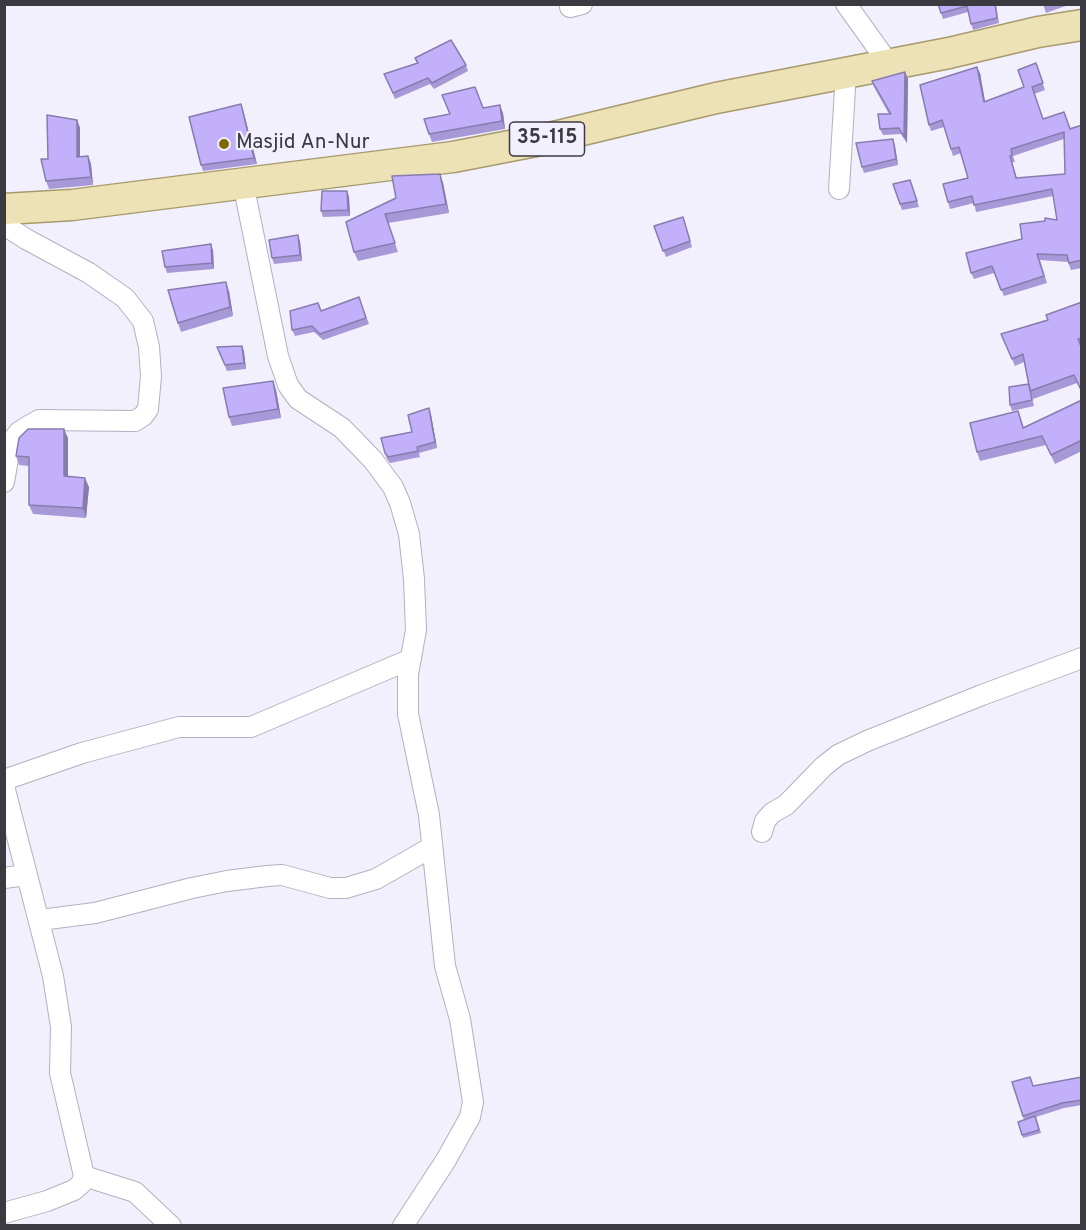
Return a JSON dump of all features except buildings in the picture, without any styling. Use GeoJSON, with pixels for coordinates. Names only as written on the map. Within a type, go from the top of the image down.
{"type":"FeatureCollection","features":[{"type":"Feature","properties":{"kind":"main road","name":"35-115"},"geometry":{"type":"LineString","coordinates":[[4,209],[72,205],[482,152],[716,98],[1082,25]]}},
{"type":"Feature","properties":{"kind":"street"},"geometry":{"type":"LineString","coordinates":[[846,4],[889,64]]}},
{"type":"Feature","properties":{"kind":"street"},"geometry":{"type":"LineString","coordinates":[[838,189],[846,72]]}},
{"type":"Feature","properties":{"kind":"street"},"geometry":{"type":"LineString","coordinates":[[243,183],[278,356],[288,385],[298,399],[342,428],[383,473],[400,503],[408,534],[414,579],[416,630],[408,674],[408,714],[424,787],[445,966],[460,1018],[473,1102],[470,1117],[446,1160],[403,1226]]}},
{"type":"Feature","properties":{"kind":"street"},"geometry":{"type":"LineString","coordinates":[[4,225],[89,273],[125,298],[143,321],[149,347],[151,376],[148,410],[135,421],[39,420],[19,432],[11,442],[4,482]]}},
{"type":"Feature","properties":{"kind":"street"},"geometry":{"type":"LineString","coordinates":[[762,832],[765,821],[772,813],[786,805],[824,765],[838,755],[982,694],[1082,658]]}},
{"type":"Feature","properties":{"kind":"street"},"geometry":{"type":"LineString","coordinates":[[4,780],[82,753],[179,727],[251,727],[411,659]]}},
{"type":"Feature","properties":{"kind":"street"},"geometry":{"type":"LineString","coordinates":[[4,786],[53,976],[61,1027],[60,1073],[84,1176],[81,1184],[74,1190],[47,1202],[4,1213]]}},
{"type":"Feature","properties":{"kind":"street"},"geometry":{"type":"LineString","coordinates":[[40,920],[95,913],[215,884],[267,876],[282,875],[330,888],[346,888],[375,879],[432,847]]}},
{"type":"Feature","properties":{"kind":"street"},"geometry":{"type":"LineString","coordinates":[[4,878],[26,875]]}},
{"type":"Feature","properties":{"kind":"street"},"geometry":{"type":"LineString","coordinates":[[84,1176],[135,1192],[171,1226]]}},
{"type":"Feature","properties":{"kind":"place","name":"Masjid An-Nur"},"geometry":{"type":"Point","coordinates":[224,144]}}]}
